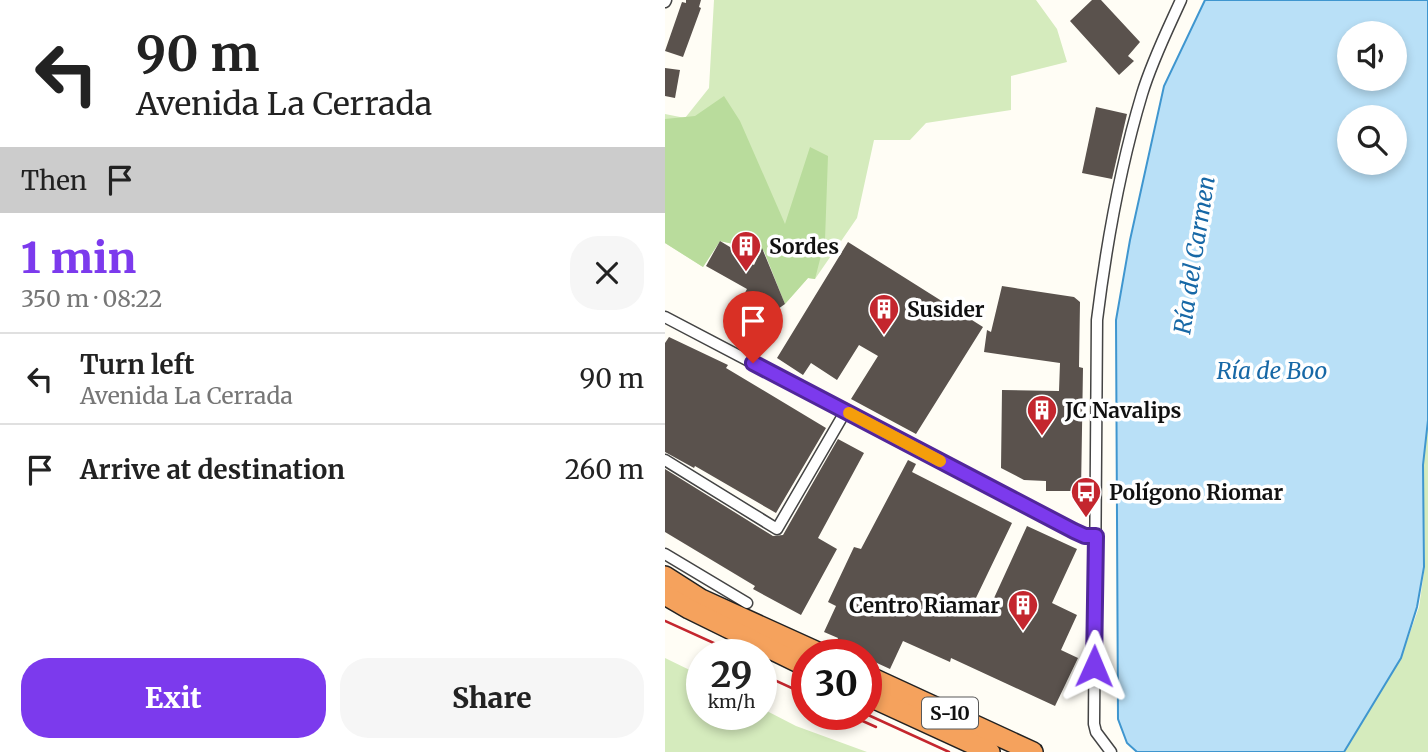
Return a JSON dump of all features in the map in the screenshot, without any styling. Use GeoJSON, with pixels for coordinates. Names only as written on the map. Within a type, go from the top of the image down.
{"type":"FeatureCollection","features":[{"type":"Feature","properties":{"kind":"highway"},"geometry":{"type":"LineString","coordinates":[[665,576],[701,599],[791,640]]}},
{"type":"Feature","properties":{"kind":"highway"},"geometry":{"type":"LineString","coordinates":[[665,595],[791,659]]}},
{"type":"Feature","properties":{"kind":"highway","name":"S-10"},"geometry":{"type":"LineString","coordinates":[[882,682],[1033,752]]}},
{"type":"Feature","properties":{"kind":"highway","name":"S-10"},"geometry":{"type":"LineString","coordinates":[[882,702],[990,752]]}},
{"type":"Feature","properties":{"kind":"street"},"geometry":{"type":"LineString","coordinates":[[1111,752],[1096,732],[1094,724],[1096,334],[1101,284],[1142,93],[1155,55],[1181,0]]}},
{"type":"Feature","properties":{"kind":"street"},"geometry":{"type":"LineString","coordinates":[[666,318],[1074,531],[1085,536],[1096,536]]}},
{"type":"Feature","properties":{"kind":"street"},"geometry":{"type":"LineString","coordinates":[[665,460],[777,529],[845,412]]}},
{"type":"Feature","properties":{"kind":"street"},"geometry":{"type":"LineString","coordinates":[[665,554],[747,603]]}},
{"type":"Feature","properties":{"kind":"green space"},"geometry":{"type":"Polygon","coordinates":[[[714,0],[1036,0],[1057,29],[1067,62],[1011,76],[1011,110],[926,123],[910,140],[874,140],[857,218],[815,279],[808,278],[785,304],[764,251],[720,241],[703,267],[665,243],[665,114],[685,118],[709,88],[714,0]]]}},
{"type":"Feature","properties":{"kind":"green space"},"geometry":{"type":"Polygon","coordinates":[[[724,96],[740,121],[785,224],[810,147],[828,156],[825,240],[815,279],[808,278],[785,304],[764,251],[720,241],[703,267],[665,243],[665,119],[695,116],[724,96]]]}},
{"type":"Feature","properties":{"kind":"green space"},"geometry":{"type":"Polygon","coordinates":[[[1428,420],[1428,752],[1343,752],[1401,658],[1419,607],[1425,565],[1423,465],[1428,420]]]}},
{"type":"Feature","properties":{"kind":"green space"},"geometry":{"type":"Polygon","coordinates":[[[665,658],[686,668],[686,730],[777,730],[777,716],[791,723],[791,730],[807,730],[867,752],[665,752],[665,658]]]}},
{"type":"Feature","properties":{"kind":"water","name":"Ría de Boo"},"geometry":{"type":"Polygon","coordinates":[[[1205,0],[1428,0],[1428,420],[1423,465],[1424,567],[1417,607],[1401,658],[1344,752],[1137,752],[1127,743],[1118,719],[1116,320],[1130,240],[1164,86],[1205,0]]]}},
{"type":"Feature","properties":{"kind":"building"},"geometry":{"type":"Polygon","coordinates":[[[686,0],[701,0],[701,8],[683,57],[665,51],[682,2],[686,3],[686,0]]]}},
{"type":"Feature","properties":{"kind":"building"},"geometry":{"type":"Polygon","coordinates":[[[1092,0],[1101,0],[1140,42],[1128,56],[1134,61],[1119,75],[1070,21],[1092,0]]]}},
{"type":"Feature","properties":{"kind":"building"},"geometry":{"type":"Polygon","coordinates":[[[665,68],[680,70],[675,98],[665,96],[665,68]]]}},
{"type":"Feature","properties":{"kind":"building"},"geometry":{"type":"Polygon","coordinates":[[[1096,107],[1127,114],[1112,179],[1082,173],[1096,107]]]}},
{"type":"Feature","properties":{"kind":"building","name":"Sordes"},"geometry":{"type":"Polygon","coordinates":[[[720,241],[740,253],[738,257],[754,265],[762,248],[785,304],[778,309],[770,305],[760,323],[754,319],[744,339],[725,329],[747,289],[706,266],[720,241]]]}},
{"type":"Feature","properties":{"kind":"building","name":"Susider"},"geometry":{"type":"Polygon","coordinates":[[[848,242],[983,327],[916,434],[851,399],[878,356],[859,345],[837,380],[811,363],[803,375],[777,358],[848,242]]]}},
{"type":"Feature","properties":{"kind":"building"},"geometry":{"type":"Polygon","coordinates":[[[1002,286],[1074,297],[1080,302],[1079,367],[1083,368],[1081,491],[1046,491],[1046,481],[1024,480],[1001,468],[1002,390],[1059,391],[1060,363],[984,352],[987,330],[991,332],[1002,286]]]}},
{"type":"Feature","properties":{"kind":"building"},"geometry":{"type":"Polygon","coordinates":[[[669,337],[728,365],[726,368],[826,428],[776,513],[695,466],[694,468],[665,452],[665,343],[669,337]]]}},
{"type":"Feature","properties":{"kind":"building"},"geometry":{"type":"Polygon","coordinates":[[[838,439],[864,453],[818,538],[837,549],[801,615],[753,589],[755,586],[665,532],[665,469],[773,536],[783,535],[838,439]]]}},
{"type":"Feature","properties":{"kind":"building"},"geometry":{"type":"Polygon","coordinates":[[[908,460],[916,464],[912,472],[1012,523],[974,602],[989,609],[1027,526],[1077,549],[1052,603],[1077,615],[1061,650],[1078,658],[1055,706],[951,658],[950,662],[903,641],[890,669],[882,665],[882,639],[838,639],[824,632],[836,606],[828,602],[854,547],[861,549],[908,460]]]}},
{"type":"Feature","properties":{"kind":"railway"},"geometry":{"type":"LineString","coordinates":[[665,621],[705,639]]}},
{"type":"Feature","properties":{"kind":"railway"},"geometry":{"type":"LineString","coordinates":[[777,681],[791,688]]}},
{"type":"Feature","properties":{"kind":"railway"},"geometry":{"type":"LineString","coordinates":[[882,721],[949,752]]}},
{"type":"Feature","properties":{"kind":"slow traffic"},"geometry":{"type":"LineString","coordinates":[[849,413],[940,461]]}},
{"type":"Feature","properties":{"kind":"place","name":"Sordes"},"geometry":{"type":"Point","coordinates":[746,273]}},
{"type":"Feature","properties":{"kind":"place","name":"Susider"},"geometry":{"type":"Point","coordinates":[884,336]}},
{"type":"Feature","properties":{"kind":"place","name":"JC Navalips"},"geometry":{"type":"Point","coordinates":[1042,437]}},
{"type":"Feature","properties":{"kind":"place","name":"Polígono Riomar"},"geometry":{"type":"Point","coordinates":[1086,519]}},
{"type":"Feature","properties":{"kind":"place","name":"Centro Riamar"},"geometry":{"type":"Point","coordinates":[1023,632]}},
{"type":"Feature","properties":{"kind":"route"},"geometry":{"type":"LineString","coordinates":[[753,363],[1074,531],[1085,536],[1096,536],[1094,666]]}},
{"type":"Feature","properties":{"kind":"water label","name":"Ría del Carmen"},"geometry":{"type":"Point","coordinates":[1194,255]}}]}
